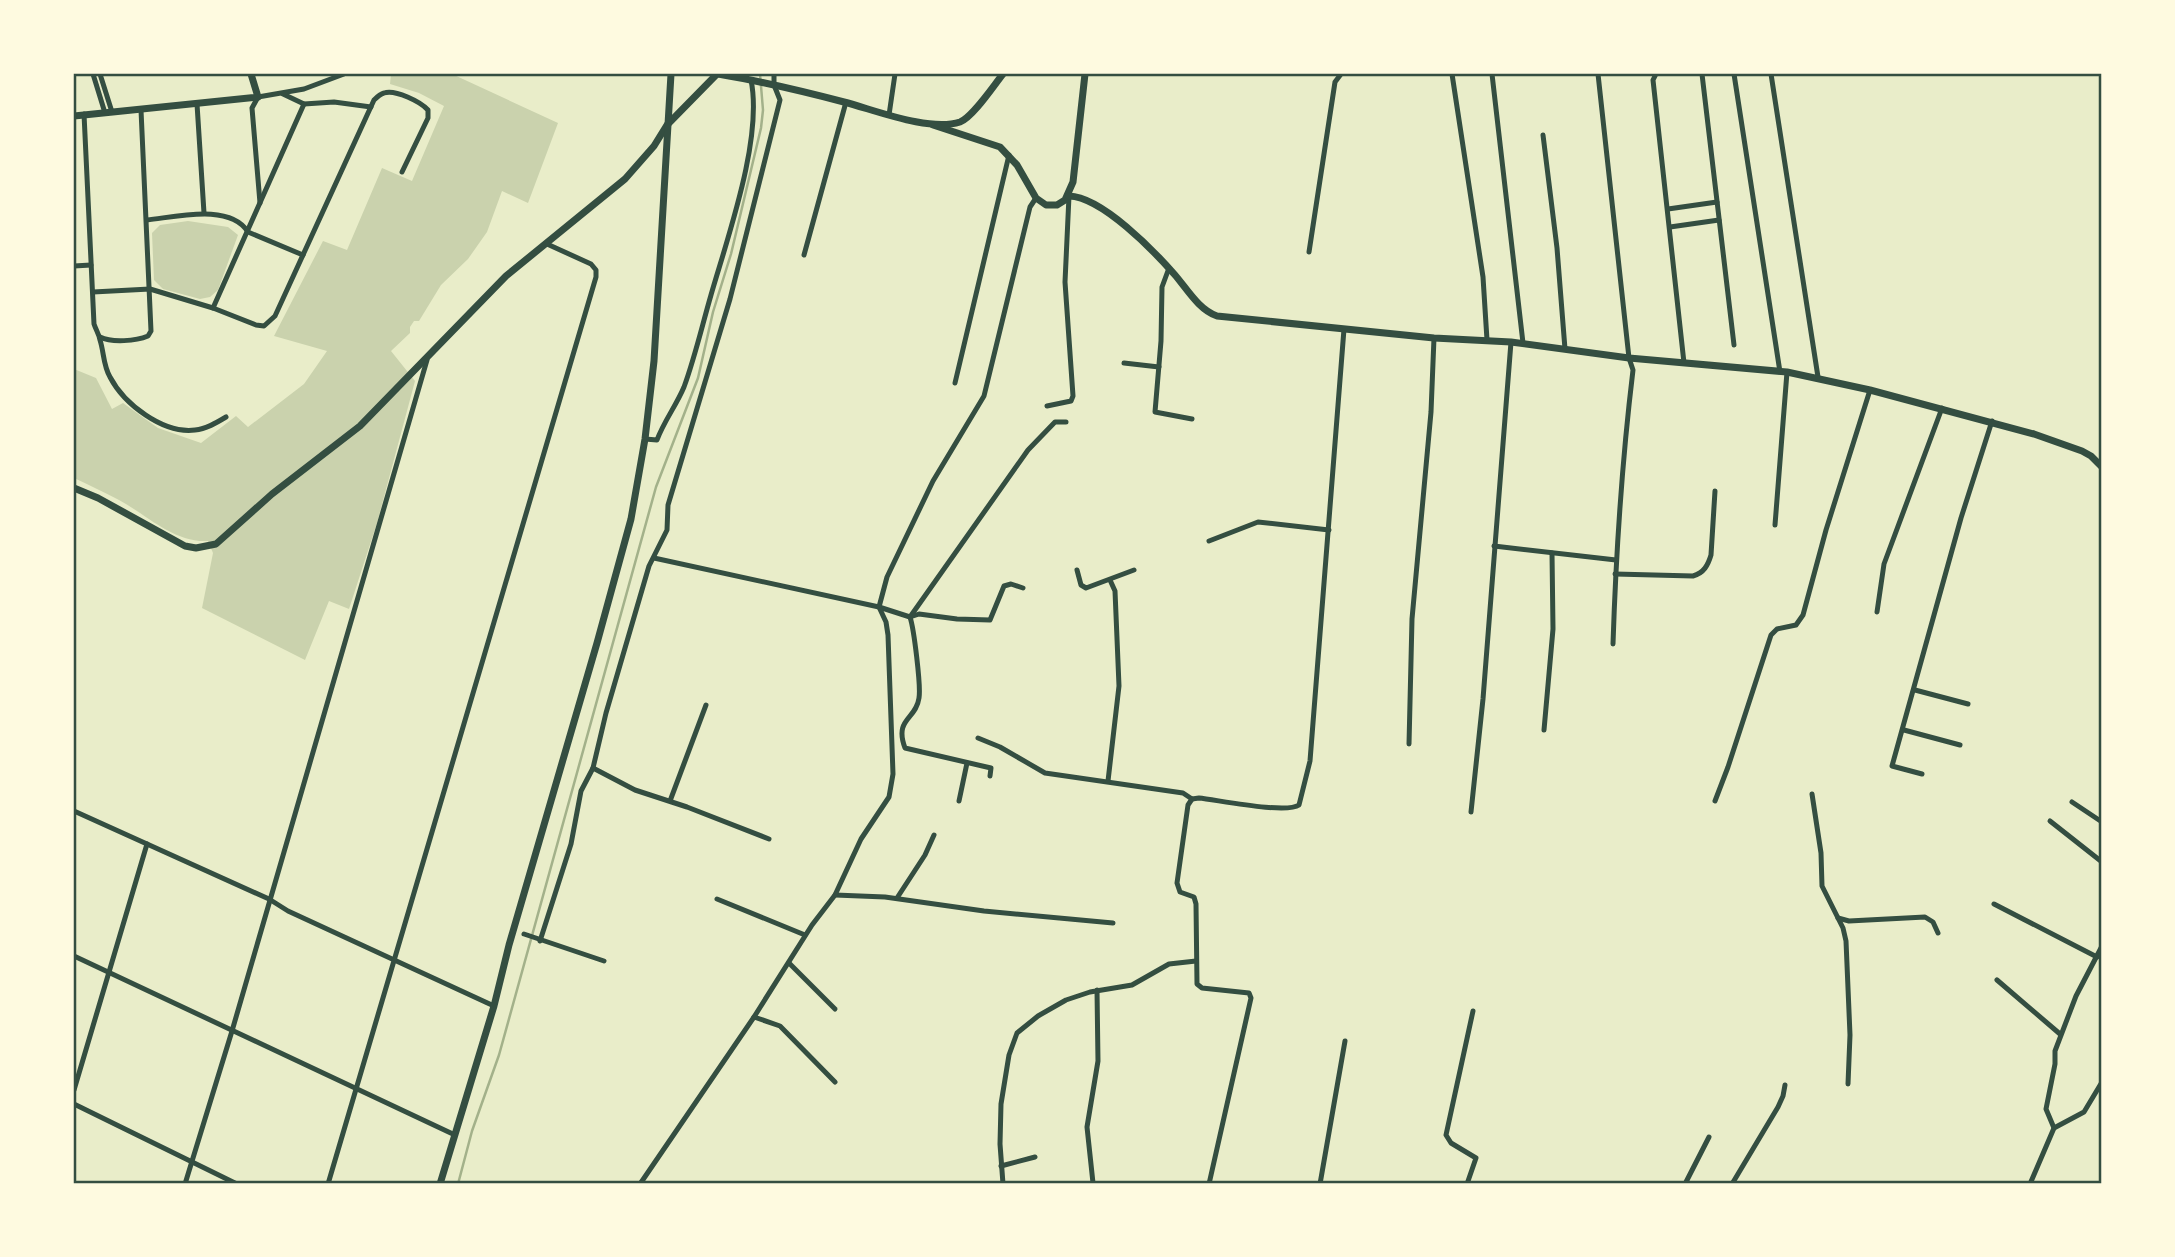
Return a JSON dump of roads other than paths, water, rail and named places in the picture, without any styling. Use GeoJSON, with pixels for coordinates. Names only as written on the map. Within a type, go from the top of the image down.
{"type":"FeatureCollection","features":[{"type":"Feature","properties":{"kind":"street"},"geometry":{"type":"LineString","coordinates":[[93,74],[108,113]]}},
{"type":"Feature","properties":{"kind":"street"},"geometry":{"type":"LineString","coordinates":[[100,74],[108,113]]}},
{"type":"Feature","properties":{"kind":"street"},"geometry":{"type":"LineString","coordinates":[[251,74],[258,97],[252,108],[260,203]]}},
{"type":"Feature","properties":{"kind":"street"},"geometry":{"type":"LineString","coordinates":[[74,116],[283,94],[344,74]]}},
{"type":"Feature","properties":{"kind":"street"},"geometry":{"type":"LineString","coordinates":[[440,1184],[494,1006],[509,945],[621,558],[645,439],[656,338],[657,274],[671,74]]}},
{"type":"Feature","properties":{"kind":"street"},"geometry":{"type":"LineString","coordinates":[[74,488],[99,498],[185,546],[196,548],[216,544],[272,494],[360,426],[427,360],[497,284],[625,179],[654,146],[667,125],[717,74],[749,78],[890,115],[946,124],[963,120],[1003,74]]}},
{"type":"Feature","properties":{"kind":"street"},"geometry":{"type":"LineString","coordinates":[[537,940],[570,844],[581,791],[593,768],[606,713],[649,566],[667,530],[668,505],[727,312],[780,100],[773,85],[774,74]]}},
{"type":"Feature","properties":{"kind":"street"},"geometry":{"type":"LineString","coordinates":[[890,115],[895,74]]}},
{"type":"Feature","properties":{"kind":"street"},"geometry":{"type":"LineString","coordinates":[[1048,407],[1071,401],[1073,396],[1065,282],[1065,234],[1085,74]]}},
{"type":"Feature","properties":{"kind":"street"},"geometry":{"type":"LineString","coordinates":[[1309,252],[1335,82],[1340,74]]}},
{"type":"Feature","properties":{"kind":"street"},"geometry":{"type":"LineString","coordinates":[[1452,74],[1483,277],[1488,340]]}},
{"type":"Feature","properties":{"kind":"street"},"geometry":{"type":"LineString","coordinates":[[1492,74],[1524,344]]}},
{"type":"Feature","properties":{"kind":"street"},"geometry":{"type":"LineString","coordinates":[[1598,74],[1629,358],[1633,370],[1624,447],[1613,644]]}},
{"type":"Feature","properties":{"kind":"street"},"geometry":{"type":"LineString","coordinates":[[1656,74],[1653,80],[1684,363]]}},
{"type":"Feature","properties":{"kind":"street"},"geometry":{"type":"LineString","coordinates":[[1702,74],[1734,345]]}},
{"type":"Feature","properties":{"kind":"street"},"geometry":{"type":"LineString","coordinates":[[1734,74],[1783,372],[1775,525]]}},
{"type":"Feature","properties":{"kind":"street"},"geometry":{"type":"LineString","coordinates":[[1771,74],[1818,377]]}},
{"type":"Feature","properties":{"kind":"street"},"geometry":{"type":"LineString","coordinates":[[645,439],[657,440],[683,390],[693,360],[731,225],[749,146],[754,109],[749,78]]}},
{"type":"Feature","properties":{"kind":"street"},"geometry":{"type":"LineString","coordinates":[[93,292],[150,289],[264,326],[275,316],[371,107],[384,92],[393,92],[423,104],[428,110],[428,118],[401,172]]}},
{"type":"Feature","properties":{"kind":"street"},"geometry":{"type":"LineString","coordinates":[[283,94],[304,104],[334,102],[371,107]]}},
{"type":"Feature","properties":{"kind":"street"},"geometry":{"type":"LineString","coordinates":[[804,255],[846,102]]}},
{"type":"Feature","properties":{"kind":"street"},"geometry":{"type":"LineString","coordinates":[[197,104],[204,213]]}},
{"type":"Feature","properties":{"kind":"street"},"geometry":{"type":"LineString","coordinates":[[213,308],[304,104]]}},
{"type":"Feature","properties":{"kind":"street"},"geometry":{"type":"LineString","coordinates":[[100,337],[107,340],[141,339],[148,336],[151,325],[141,110]]}},
{"type":"Feature","properties":{"kind":"street"},"geometry":{"type":"LineString","coordinates":[[84,114],[94,324],[100,337],[105,366],[114,384],[128,401],[163,425],[179,430],[196,430],[226,417]]}},
{"type":"Feature","properties":{"kind":"street"},"geometry":{"type":"LineString","coordinates":[[929,123],[993,144],[1009,155],[1026,176],[1036,198],[1046,205],[1061,203],[1069,196],[1082,198],[1104,211],[1169,268],[1209,314],[1225,318],[1434,338],[1511,342],[1629,358],[1818,377],[1992,421],[2065,444],[2091,456],[2102,467]]}},
{"type":"Feature","properties":{"kind":"street"},"geometry":{"type":"LineString","coordinates":[[1543,135],[1557,248],[1564,349]]}},
{"type":"Feature","properties":{"kind":"street"},"geometry":{"type":"LineString","coordinates":[[954,383],[1009,155]]}},
{"type":"Feature","properties":{"kind":"street"},"geometry":{"type":"LineString","coordinates":[[640,1184],[754,1017],[805,935],[835,895],[861,839],[889,797],[893,782],[887,627],[879,607],[891,568],[927,492],[984,396],[1030,207],[1036,198]]}},
{"type":"Feature","properties":{"kind":"street"},"geometry":{"type":"LineString","coordinates":[[1668,209],[1717,202]]}},
{"type":"Feature","properties":{"kind":"street"},"geometry":{"type":"LineString","coordinates":[[147,220],[204,213],[234,219],[244,225],[248,232],[303,255]]}},
{"type":"Feature","properties":{"kind":"street"},"geometry":{"type":"LineString","coordinates":[[1670,227],[1719,220]]}},
{"type":"Feature","properties":{"kind":"street"},"geometry":{"type":"LineString","coordinates":[[328,1184],[596,277],[596,270],[591,264],[547,244]]}},
{"type":"Feature","properties":{"kind":"street"},"geometry":{"type":"LineString","coordinates":[[74,266],[91,265]]}},
{"type":"Feature","properties":{"kind":"street"},"geometry":{"type":"LineString","coordinates":[[1169,268],[1162,287],[1156,412],[1192,419]]}},
{"type":"Feature","properties":{"kind":"street"},"geometry":{"type":"LineString","coordinates":[[978,738],[1000,747],[1045,773],[1183,793],[1192,799],[1274,808],[1297,807],[1310,761],[1344,329]]}},
{"type":"Feature","properties":{"kind":"street"},"geometry":{"type":"LineString","coordinates":[[1409,744],[1412,618],[1431,412],[1434,338]]}},
{"type":"Feature","properties":{"kind":"street"},"geometry":{"type":"LineString","coordinates":[[1471,812],[1483,699],[1511,342]]}},
{"type":"Feature","properties":{"kind":"street"},"geometry":{"type":"LineString","coordinates":[[185,1184],[427,360]]}},
{"type":"Feature","properties":{"kind":"street"},"geometry":{"type":"LineString","coordinates":[[1124,363],[1159,367]]}},
{"type":"Feature","properties":{"kind":"street"},"geometry":{"type":"LineString","coordinates":[[1714,801],[1728,767],[1771,635],[1777,629],[1796,625],[1802,618],[1870,390]]}},
{"type":"Feature","properties":{"kind":"street"},"geometry":{"type":"LineString","coordinates":[[1877,612],[1884,564],[1942,408]]}},
{"type":"Feature","properties":{"kind":"street"},"geometry":{"type":"LineString","coordinates":[[1922,774],[1892,766],[1961,518],[1992,421]]}},
{"type":"Feature","properties":{"kind":"street"},"geometry":{"type":"LineString","coordinates":[[990,776],[991,768],[908,750],[904,746],[903,723],[914,710],[919,696],[910,617],[1028,450],[1055,422],[1066,422]]}},
{"type":"Feature","properties":{"kind":"street"},"geometry":{"type":"LineString","coordinates":[[2091,456],[2102,453]]}},
{"type":"Feature","properties":{"kind":"street"},"geometry":{"type":"LineString","coordinates":[[1615,574],[1693,576],[1701,572],[1711,555],[1715,491]]}},
{"type":"Feature","properties":{"kind":"street"},"geometry":{"type":"LineString","coordinates":[[1209,541],[1258,522],[1328,530]]}},
{"type":"Feature","properties":{"kind":"street"},"geometry":{"type":"LineString","coordinates":[[1494,546],[1616,560]]}},
{"type":"Feature","properties":{"kind":"street"},"geometry":{"type":"LineString","coordinates":[[1544,730],[1553,629],[1552,553]]}},
{"type":"Feature","properties":{"kind":"street"},"geometry":{"type":"LineString","coordinates":[[654,558],[879,607],[910,617],[924,614],[990,620],[1004,586],[1011,584],[1023,588]]}},
{"type":"Feature","properties":{"kind":"street"},"geometry":{"type":"LineString","coordinates":[[1077,570],[1083,588],[1093,587],[1134,570]]}},
{"type":"Feature","properties":{"kind":"street"},"geometry":{"type":"LineString","coordinates":[[1108,781],[1119,686],[1115,591],[1110,580]]}},
{"type":"Feature","properties":{"kind":"street"},"geometry":{"type":"LineString","coordinates":[[1915,690],[1968,704]]}},
{"type":"Feature","properties":{"kind":"street"},"geometry":{"type":"LineString","coordinates":[[670,801],[706,705]]}},
{"type":"Feature","properties":{"kind":"street"},"geometry":{"type":"LineString","coordinates":[[1903,730],[1960,745]]}},
{"type":"Feature","properties":{"kind":"street"},"geometry":{"type":"LineString","coordinates":[[959,801],[967,763]]}},
{"type":"Feature","properties":{"kind":"street"},"geometry":{"type":"LineString","coordinates":[[593,768],[630,788],[769,839]]}},
{"type":"Feature","properties":{"kind":"street"},"geometry":{"type":"LineString","coordinates":[[1812,794],[1821,853],[1822,886],[1846,941],[1850,1035],[1848,1084]]}},
{"type":"Feature","properties":{"kind":"street"},"geometry":{"type":"LineString","coordinates":[[1192,799],[1188,805],[1177,883],[1182,893],[1194,897],[1196,981],[1200,987],[1248,992],[1251,998],[1209,1184]]}},
{"type":"Feature","properties":{"kind":"street"},"geometry":{"type":"LineString","coordinates":[[2072,802],[2102,822]]}},
{"type":"Feature","properties":{"kind":"street"},"geometry":{"type":"LineString","coordinates":[[74,810],[494,1006]]}},
{"type":"Feature","properties":{"kind":"street"},"geometry":{"type":"LineString","coordinates":[[2050,821],[2102,862]]}},
{"type":"Feature","properties":{"kind":"street"},"geometry":{"type":"LineString","coordinates":[[897,898],[925,855],[934,835]]}},
{"type":"Feature","properties":{"kind":"street"},"geometry":{"type":"LineString","coordinates":[[74,1090],[147,844]]}},
{"type":"Feature","properties":{"kind":"street"},"geometry":{"type":"LineString","coordinates":[[835,895],[897,898],[984,911],[1113,923]]}},
{"type":"Feature","properties":{"kind":"street"},"geometry":{"type":"LineString","coordinates":[[717,899],[805,935]]}},
{"type":"Feature","properties":{"kind":"street"},"geometry":{"type":"LineString","coordinates":[[1994,904],[2097,957]]}},
{"type":"Feature","properties":{"kind":"street"},"geometry":{"type":"LineString","coordinates":[[1838,918],[1849,921],[1925,916],[1933,922],[1938,933]]}},
{"type":"Feature","properties":{"kind":"street"},"geometry":{"type":"LineString","coordinates":[[524,934],[604,961]]}},
{"type":"Feature","properties":{"kind":"street"},"geometry":{"type":"LineString","coordinates":[[2054,1128],[2046,1110],[2055,1051],[2060,1034],[2102,946]]}},
{"type":"Feature","properties":{"kind":"street"},"geometry":{"type":"LineString","coordinates":[[74,956],[455,1135]]}},
{"type":"Feature","properties":{"kind":"street"},"geometry":{"type":"LineString","coordinates":[[1003,1184],[1001,1104],[1014,1038],[1021,1029],[1051,1007],[1097,990],[1132,985],[1169,964],[1196,961]]}},
{"type":"Feature","properties":{"kind":"street"},"geometry":{"type":"LineString","coordinates":[[789,963],[835,1009]]}},
{"type":"Feature","properties":{"kind":"street"},"geometry":{"type":"LineString","coordinates":[[1997,980],[2060,1034]]}},
{"type":"Feature","properties":{"kind":"street"},"geometry":{"type":"LineString","coordinates":[[1093,1183],[1087,1127],[1098,1061],[1097,990]]}},
{"type":"Feature","properties":{"kind":"street"},"geometry":{"type":"LineString","coordinates":[[1467,1184],[1476,1158],[1451,1143],[1446,1135],[1472,1011]]}},
{"type":"Feature","properties":{"kind":"street"},"geometry":{"type":"LineString","coordinates":[[754,1017],[780,1026],[835,1082]]}},
{"type":"Feature","properties":{"kind":"street"},"geometry":{"type":"LineString","coordinates":[[1320,1184],[1345,1041]]}},
{"type":"Feature","properties":{"kind":"street"},"geometry":{"type":"LineString","coordinates":[[2030,1184],[2054,1128],[2084,1112],[2102,1082]]}},
{"type":"Feature","properties":{"kind":"street"},"geometry":{"type":"LineString","coordinates":[[1732,1184],[1778,1107],[1785,1085]]}},
{"type":"Feature","properties":{"kind":"street"},"geometry":{"type":"LineString","coordinates":[[74,1104],[237,1184]]}},
{"type":"Feature","properties":{"kind":"street"},"geometry":{"type":"LineString","coordinates":[[1685,1184],[1709,1137]]}},
{"type":"Feature","properties":{"kind":"street"},"geometry":{"type":"LineString","coordinates":[[1002,1166],[1035,1157]]}},
{"type":"Feature","properties":{"kind":"waterway"},"geometry":{"type":"LineString","coordinates":[[458,1184],[472,1131],[499,1055],[656,487],[698,378],[761,128],[763,110],[760,74]]}}]}
